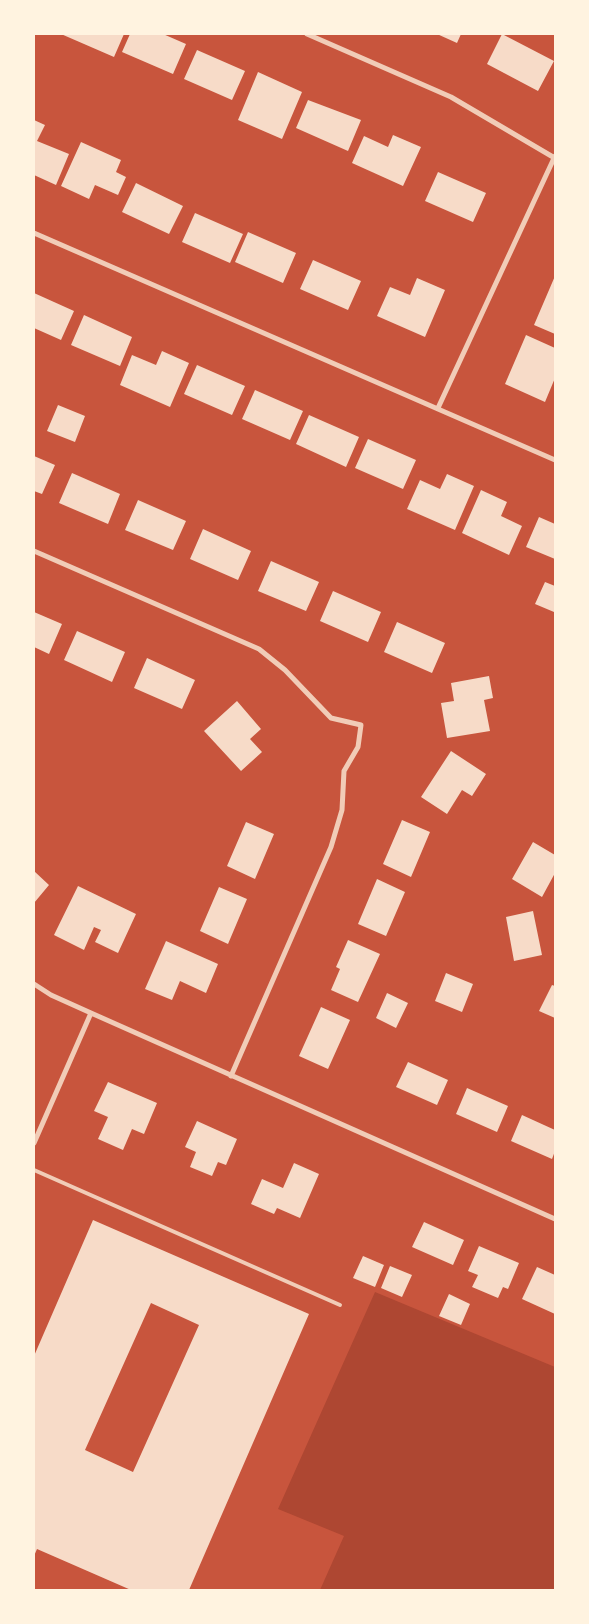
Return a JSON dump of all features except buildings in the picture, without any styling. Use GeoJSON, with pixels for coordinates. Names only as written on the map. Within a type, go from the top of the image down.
{"type":"FeatureCollection","features":[{"type":"Feature","properties":{"kind":"street"},"geometry":{"type":"LineString","coordinates":[[307,34],[451,97],[554,157],[438,408]]}},
{"type":"Feature","properties":{"kind":"street"},"geometry":{"type":"LineString","coordinates":[[34,233],[555,460]]}},
{"type":"Feature","properties":{"kind":"street"},"geometry":{"type":"LineString","coordinates":[[34,551],[259,649],[285,670],[331,718],[361,725],[358,747],[344,771],[342,810],[331,847],[231,1076]]}},
{"type":"Feature","properties":{"kind":"street"},"geometry":{"type":"LineString","coordinates":[[34,984],[51,995],[231,1076],[555,1218]]}},
{"type":"Feature","properties":{"kind":"street"},"geometry":{"type":"LineString","coordinates":[[34,1143],[91,1013]]}},
{"type":"Feature","properties":{"kind":"lane"},"geometry":{"type":"LineString","coordinates":[[34,1170],[340,1305]]}},
{"type":"Feature","properties":{"kind":"shaded area"},"geometry":{"type":"Polygon","coordinates":[[[375,1292],[555,1367],[555,1590],[320,1590],[344,1536],[278,1509],[375,1292]]]}}]}
